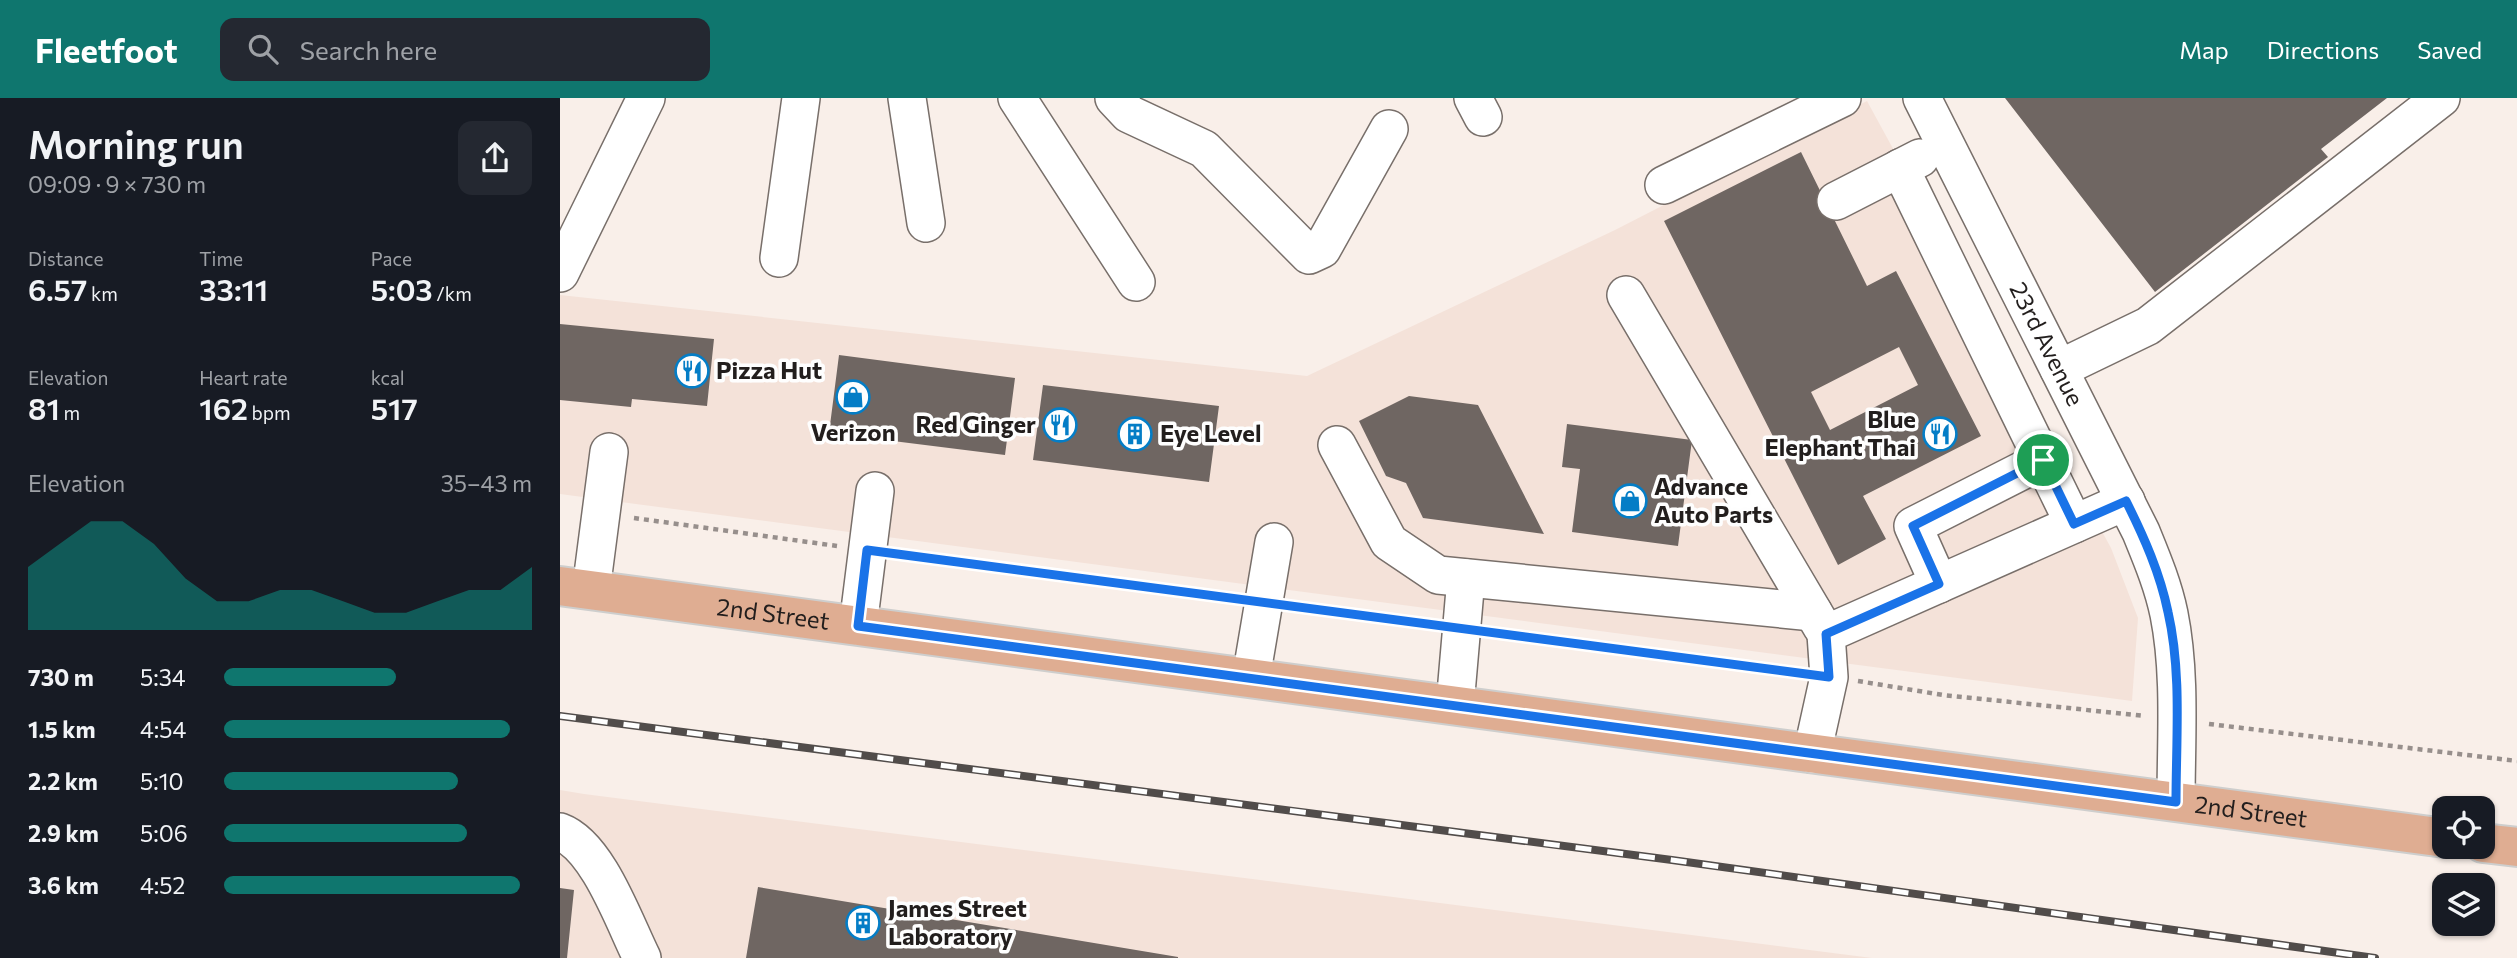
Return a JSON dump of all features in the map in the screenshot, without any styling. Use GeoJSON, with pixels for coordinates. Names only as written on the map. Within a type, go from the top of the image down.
{"type":"FeatureCollection","features":[{"type":"Feature","properties":{"kind":"main road","name":"2nd Street"},"geometry":{"type":"LineString","coordinates":[[575,588],[2432,836]]}},
{"type":"Feature","properties":{"kind":"main road"},"geometry":{"type":"LineString","coordinates":[[2495,844],[2517,847]]}},
{"type":"Feature","properties":{"kind":"street"},"geometry":{"type":"LineString","coordinates":[[560,273],[646,98]]}},
{"type":"Feature","properties":{"kind":"street"},"geometry":{"type":"LineString","coordinates":[[779,258],[801,98]]}},
{"type":"Feature","properties":{"kind":"street"},"geometry":{"type":"LineString","coordinates":[[907,98],[926,223]]}},
{"type":"Feature","properties":{"kind":"street"},"geometry":{"type":"LineString","coordinates":[[1017,98],[1136,282]]}},
{"type":"Feature","properties":{"kind":"street"},"geometry":{"type":"LineString","coordinates":[[1114,98],[1129,114],[1204,149],[1309,255],[1322,249],[1389,129]]}},
{"type":"Feature","properties":{"kind":"street"},"geometry":{"type":"LineString","coordinates":[[1664,185],[1798,108],[1842,98]]}},
{"type":"Feature","properties":{"kind":"street","name":"23rd Avenue"},"geometry":{"type":"LineString","coordinates":[[1923,98],[2126,501],[2158,573],[2169,614],[2175,657],[2176,802]]}},
{"type":"Feature","properties":{"kind":"street"},"geometry":{"type":"LineString","coordinates":[[2059,369],[2148,326],[2441,98]]}},
{"type":"Feature","properties":{"kind":"street"},"geometry":{"type":"LineString","coordinates":[[1836,201],[1946,145]]}},
{"type":"Feature","properties":{"kind":"street"},"geometry":{"type":"LineString","coordinates":[[1900,168],[2074,524]]}},
{"type":"Feature","properties":{"kind":"street"},"geometry":{"type":"LineString","coordinates":[[1626,295],[1819,623],[1829,677],[1812,754]]}},
{"type":"Feature","properties":{"kind":"street"},"geometry":{"type":"LineString","coordinates":[[1337,445],[1389,542],[1438,575],[1819,623],[1939,584],[2126,501]]}},
{"type":"Feature","properties":{"kind":"street"},"geometry":{"type":"LineString","coordinates":[[575,588],[601,514],[609,452]]}},
{"type":"Feature","properties":{"kind":"street"},"geometry":{"type":"LineString","coordinates":[[1939,584],[1913,526],[2043,460]]}},
{"type":"Feature","properties":{"kind":"street"},"geometry":{"type":"LineString","coordinates":[[858,626],[875,491]]}},
{"type":"Feature","properties":{"kind":"street"},"geometry":{"type":"LineString","coordinates":[[1251,678],[1274,542]]}},
{"type":"Feature","properties":{"kind":"street"},"geometry":{"type":"LineString","coordinates":[[1455,705],[1466,578]]}},
{"type":"Feature","properties":{"kind":"street"},"geometry":{"type":"LineString","coordinates":[[560,832],[573,837],[590,857],[642,958]]}},
{"type":"Feature","properties":{"kind":"path"},"geometry":{"type":"LineString","coordinates":[[601,514],[1462,631],[1829,677],[1943,695],[2517,761]]}},
{"type":"Feature","properties":{"kind":"shaded area"},"geometry":{"type":"Polygon","coordinates":[[[1867,101],[2111,548],[2138,618],[2132,701],[560,494],[560,295],[1307,376],[1615,230],[1867,101]]]}},
{"type":"Feature","properties":{"kind":"shaded area"},"geometry":{"type":"Polygon","coordinates":[[[560,790],[584,794],[1872,958],[560,958],[560,790]]]}},
{"type":"Feature","properties":{"kind":"building"},"geometry":{"type":"Polygon","coordinates":[[[2005,98],[2387,98],[2321,149],[2328,157],[2155,292],[2005,98]]]}},
{"type":"Feature","properties":{"kind":"building"},"geometry":{"type":"Polygon","coordinates":[[[1801,152],[1867,286],[1896,271],[1981,436],[1863,496],[1886,539],[1838,565],[1664,221],[1801,152]],[[1899,347],[1811,392],[1830,430],[1918,385],[1899,347]]]}},
{"type":"Feature","properties":{"kind":"building"},"geometry":{"type":"Polygon","coordinates":[[[560,324],[714,339],[707,406],[632,399],[631,407],[560,400],[560,324]]]}},
{"type":"Feature","properties":{"kind":"building"},"geometry":{"type":"Polygon","coordinates":[[[839,355],[1015,378],[1005,455],[829,433],[839,355]]]}},
{"type":"Feature","properties":{"kind":"building"},"geometry":{"type":"Polygon","coordinates":[[[1043,385],[1219,406],[1209,482],[1033,460],[1043,385]]]}},
{"type":"Feature","properties":{"kind":"building"},"geometry":{"type":"Polygon","coordinates":[[[1409,396],[1478,405],[1544,534],[1423,518],[1406,483],[1386,476],[1359,421],[1409,396]]]}},
{"type":"Feature","properties":{"kind":"building","name":"Advance Auto Parts"},"geometry":{"type":"Polygon","coordinates":[[[1567,424],[1692,440],[1678,546],[1572,532],[1580,469],[1562,467],[1567,424]]]}},
{"type":"Feature","properties":{"kind":"building","name":"James Street Laboratory"},"geometry":{"type":"Polygon","coordinates":[[[758,887],[1178,957],[1178,958],[746,958],[758,887]]]}},
{"type":"Feature","properties":{"kind":"building"},"geometry":{"type":"Polygon","coordinates":[[[560,888],[574,890],[567,958],[560,958],[560,888]]]}},
{"type":"Feature","properties":{"kind":"railway"},"geometry":{"type":"LineString","coordinates":[[560,716],[1672,860],[2375,958]]}},
{"type":"Feature","properties":{"kind":"place","name":"Pizza Hut"},"geometry":{"type":"Point","coordinates":[692,371]}},
{"type":"Feature","properties":{"kind":"place","name":"Verizon"},"geometry":{"type":"Point","coordinates":[853,397]}},
{"type":"Feature","properties":{"kind":"place","name":"Red Ginger"},"geometry":{"type":"Point","coordinates":[1060,425]}},
{"type":"Feature","properties":{"kind":"place","name":"Eye Level"},"geometry":{"type":"Point","coordinates":[1135,434]}},
{"type":"Feature","properties":{"kind":"place","name":"Blue Elephant Thai"},"geometry":{"type":"Point","coordinates":[1940,434]}},
{"type":"Feature","properties":{"kind":"place","name":"Advance Auto Parts"},"geometry":{"type":"Point","coordinates":[1630,501]}},
{"type":"Feature","properties":{"kind":"place","name":"James Street Laboratory"},"geometry":{"type":"Point","coordinates":[863,923]}},
{"type":"Feature","properties":{"kind":"route"},"geometry":{"type":"LineString","coordinates":[[2043,460],[2074,524],[2126,501],[2158,573],[2169,614],[2175,657],[2176,802],[858,626],[867,550],[1462,631],[1829,677],[1826,634],[1939,584],[1913,526],[2043,460]]}}]}
